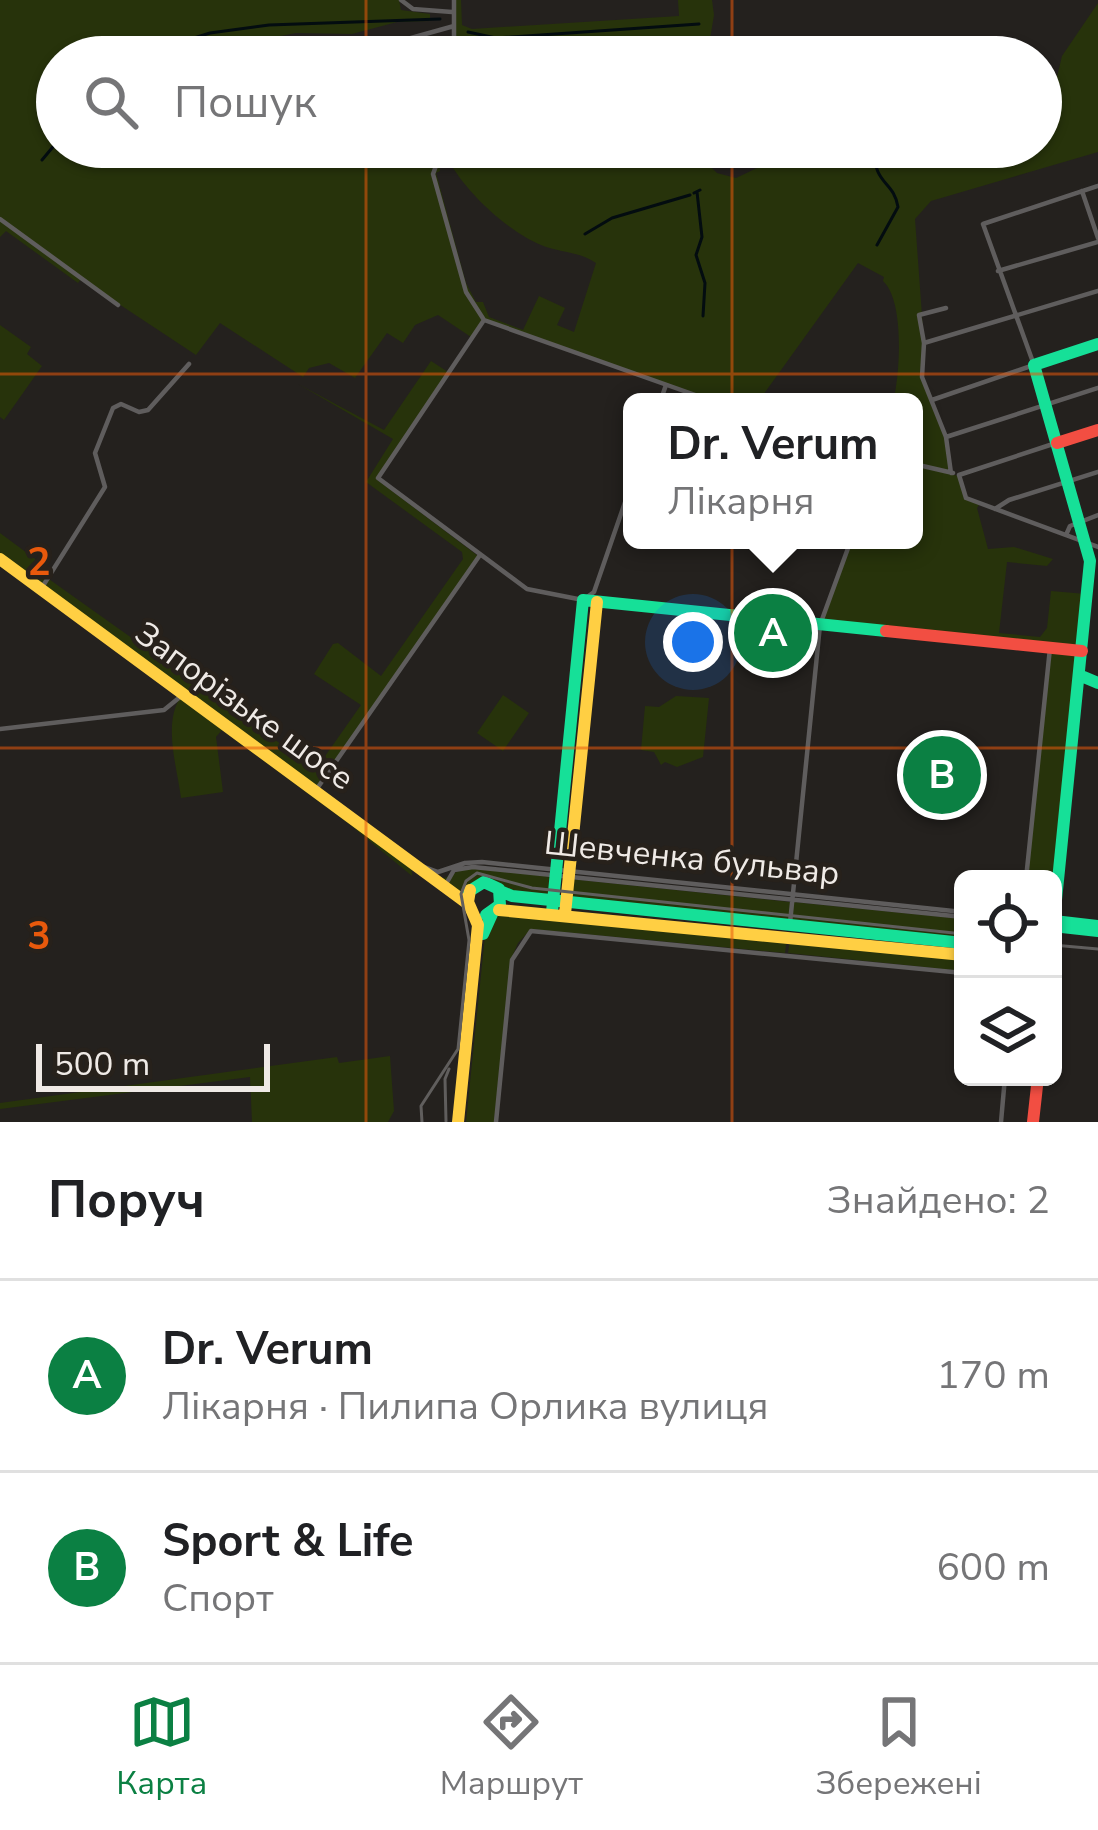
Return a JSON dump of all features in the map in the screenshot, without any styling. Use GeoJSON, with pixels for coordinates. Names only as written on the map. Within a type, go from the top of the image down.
{"type":"FeatureCollection","features":[{"type":"Feature","properties":{"kind":"main road"},"geometry":{"type":"LineString","coordinates":[[1059,870],[1093,544],[1081,520],[1034,365],[1098,344]]}},
{"type":"Feature","properties":{"kind":"main road"},"geometry":{"type":"LineString","coordinates":[[1058,443],[1098,430]]}},
{"type":"Feature","properties":{"kind":"main road","name":"Запорізьке шосе"},"geometry":{"type":"LineString","coordinates":[[0,559],[467,899]]}},
{"type":"Feature","properties":{"kind":"main road"},"geometry":{"type":"LineString","coordinates":[[559,907],[591,598],[1082,651]]}},
{"type":"Feature","properties":{"kind":"main road"},"geometry":{"type":"LineString","coordinates":[[1079,675],[1098,683]]}},
{"type":"Feature","properties":{"kind":"main road"},"geometry":{"type":"LineString","coordinates":[[461,1122],[484,926],[501,900],[499,889],[484,882],[467,899]]}},
{"type":"Feature","properties":{"kind":"main road","name":"Шевченка бульвар"},"geometry":{"type":"LineString","coordinates":[[499,889],[559,907]]}},
{"type":"Feature","properties":{"kind":"main road"},"geometry":{"type":"LineString","coordinates":[[467,899],[480,915],[494,912]]}},
{"type":"Feature","properties":{"kind":"main road"},"geometry":{"type":"LineString","coordinates":[[461,1122],[478,925],[467,899]]}},
{"type":"Feature","properties":{"kind":"main road","name":"Шевченка бульвар"},"geometry":{"type":"LineString","coordinates":[[494,912],[559,907],[954,954]]}},
{"type":"Feature","properties":{"kind":"main road"},"geometry":{"type":"LineString","coordinates":[[1062,926],[1098,928]]}},
{"type":"Feature","properties":{"kind":"main road","name":"Шевченка бульвар"},"geometry":{"type":"LineString","coordinates":[[789,931],[954,942]]}},
{"type":"Feature","properties":{"kind":"main road"},"geometry":{"type":"LineString","coordinates":[[1033,1122],[1037,1086]]}},
{"type":"Feature","properties":{"kind":"street"},"geometry":{"type":"LineString","coordinates":[[401,0],[412,9],[454,12]]}},
{"type":"Feature","properties":{"kind":"street"},"geometry":{"type":"LineString","coordinates":[[450,36],[454,0]]}},
{"type":"Feature","properties":{"kind":"street"},"geometry":{"type":"LineString","coordinates":[[443,12],[451,27]]}},
{"type":"Feature","properties":{"kind":"street"},"geometry":{"type":"LineString","coordinates":[[419,36],[451,27]]}},
{"type":"Feature","properties":{"kind":"street"},"geometry":{"type":"LineString","coordinates":[[435,168],[464,288],[484,320],[689,393]]}},
{"type":"Feature","properties":{"kind":"street"},"geometry":{"type":"LineString","coordinates":[[932,400],[1034,365],[983,224],[1098,186]]}},
{"type":"Feature","properties":{"kind":"street"},"geometry":{"type":"LineString","coordinates":[[998,271],[1098,240],[1082,191]]}},
{"type":"Feature","properties":{"kind":"street"},"geometry":{"type":"LineString","coordinates":[[0,219],[118,305]]}},
{"type":"Feature","properties":{"kind":"street"},"geometry":{"type":"LineString","coordinates":[[924,343],[1098,291]]}},
{"type":"Feature","properties":{"kind":"street"},"geometry":{"type":"LineString","coordinates":[[946,308],[920,316],[921,372],[965,498],[1093,544]]}},
{"type":"Feature","properties":{"kind":"street"},"geometry":{"type":"LineString","coordinates":[[484,320],[378,478],[530,591],[591,598],[623,507]]}},
{"type":"Feature","properties":{"kind":"street"},"geometry":{"type":"LineString","coordinates":[[41,589],[105,487],[94,453],[113,408],[121,404],[136,412],[148,410],[189,364]]}},
{"type":"Feature","properties":{"kind":"street"},"geometry":{"type":"LineString","coordinates":[[663,393],[666,385]]}},
{"type":"Feature","properties":{"kind":"street"},"geometry":{"type":"LineString","coordinates":[[946,437],[1098,388]]}},
{"type":"Feature","properties":{"kind":"street"},"geometry":{"type":"LineString","coordinates":[[923,466],[955,474],[1058,443]]}},
{"type":"Feature","properties":{"kind":"street"},"geometry":{"type":"LineString","coordinates":[[995,508],[1098,472]]}},
{"type":"Feature","properties":{"kind":"street"},"geometry":{"type":"LineString","coordinates":[[1066,535],[1081,520],[1098,514]]}},
{"type":"Feature","properties":{"kind":"street"},"geometry":{"type":"LineString","coordinates":[[787,955],[820,625],[848,549]]}},
{"type":"Feature","properties":{"kind":"street"},"geometry":{"type":"LineString","coordinates":[[316,790],[480,555]]}},
{"type":"Feature","properties":{"kind":"street"},"geometry":{"type":"LineString","coordinates":[[1027,870],[1050,648]]}},
{"type":"Feature","properties":{"kind":"street"},"geometry":{"type":"LineString","coordinates":[[0,730],[164,710],[183,693]]}},
{"type":"Feature","properties":{"kind":"street","name":"Шевченка бульвар"},"geometry":{"type":"LineString","coordinates":[[419,865],[438,872],[472,862],[954,914]]}},
{"type":"Feature","properties":{"kind":"street","name":"Шевченка бульвар"},"geometry":{"type":"LineString","coordinates":[[446,884],[452,872],[468,867],[562,874]]}},
{"type":"Feature","properties":{"kind":"street"},"geometry":{"type":"LineString","coordinates":[[496,1122],[512,960],[531,931],[954,972]]}},
{"type":"Feature","properties":{"kind":"street"},"geometry":{"type":"LineString","coordinates":[[1001,1122],[1005,1086]]}},
{"type":"Feature","properties":{"kind":"green space"},"geometry":{"type":"Polygon","coordinates":[[[0,0],[399,0],[401,10],[430,14],[430,21],[397,22],[352,34],[36,36],[36,168],[440,168],[436,173],[466,283],[489,317],[523,330],[539,296],[565,308],[557,325],[574,332],[596,263],[515,231],[465,185],[454,168],[712,168],[736,178],[757,168],[1043,168],[931,201],[915,219],[924,343],[921,372],[946,437],[950,474],[958,476],[964,499],[979,505],[988,549],[1014,547],[1053,559],[1047,566],[1007,562],[999,633],[1040,637],[1047,628],[1051,591],[1086,594],[1080,649],[822,623],[850,549],[923,549],[923,393],[894,393],[899,357],[895,305],[884,277],[858,263],[764,393],[689,393],[483,320],[471,337],[438,315],[415,325],[403,343],[387,333],[355,378],[329,363],[309,368],[303,377],[220,323],[196,355],[81,279],[78,283],[6,231],[0,237],[0,0]]]}},
{"type":"Feature","properties":{"kind":"green space"},"geometry":{"type":"Polygon","coordinates":[[[454,0],[461,0],[462,25],[472,29],[679,16],[678,0],[712,0],[714,15],[710,36],[452,36],[454,0]]]}},
{"type":"Feature","properties":{"kind":"green space"},"geometry":{"type":"Polygon","coordinates":[[[1098,3],[1098,152],[1062,163],[1062,56],[1098,3]]]}},
{"type":"Feature","properties":{"kind":"green space"},"geometry":{"type":"Polygon","coordinates":[[[0,325],[31,347],[27,354],[42,366],[4,420],[0,417],[0,325]]]}},
{"type":"Feature","properties":{"kind":"green space"},"geometry":{"type":"Polygon","coordinates":[[[431,361],[448,372],[376,479],[478,556],[316,787],[0,556],[0,533],[50,570],[46,577],[316,769],[361,705],[314,674],[333,644],[338,643],[381,676],[463,559],[462,552],[366,482],[393,439],[298,384],[384,430],[431,361]]]}},
{"type":"Feature","properties":{"kind":"green space"},"geometry":{"type":"Polygon","coordinates":[[[1051,650],[1080,653],[1057,870],[1028,870],[1051,650]]]}},
{"type":"Feature","properties":{"kind":"green space"},"geometry":{"type":"Polygon","coordinates":[[[182,695],[411,862],[412,876],[222,730],[216,737],[223,792],[181,798],[172,731],[182,695]]]}},
{"type":"Feature","properties":{"kind":"green space"},"geometry":{"type":"Polygon","coordinates":[[[503,695],[529,713],[503,751],[477,733],[503,695]]]}},
{"type":"Feature","properties":{"kind":"green space"},"geometry":{"type":"Polygon","coordinates":[[[676,696],[709,698],[703,757],[677,767],[661,765],[654,752],[641,750],[645,706],[659,707],[676,696]]]}},
{"type":"Feature","properties":{"kind":"green space"},"geometry":{"type":"Polygon","coordinates":[[[465,868],[554,877],[552,898],[513,894],[495,883],[459,891],[442,879],[465,868]]]}},
{"type":"Feature","properties":{"kind":"green space"},"geometry":{"type":"Polygon","coordinates":[[[570,879],[790,902],[788,923],[568,900],[570,879]]]}},
{"type":"Feature","properties":{"kind":"green space"},"geometry":{"type":"Polygon","coordinates":[[[793,902],[954,918],[954,941],[791,923],[793,902]]]}},
{"type":"Feature","properties":{"kind":"green space"},"geometry":{"type":"Polygon","coordinates":[[[504,910],[787,938],[785,953],[531,929],[511,959],[494,1122],[466,1122],[486,926],[504,910]]]}},
{"type":"Feature","properties":{"kind":"green space"},"geometry":{"type":"Polygon","coordinates":[[[790,939],[954,956],[954,970],[788,953],[790,939]]]}},
{"type":"Feature","properties":{"kind":"green space"},"geometry":{"type":"Polygon","coordinates":[[[390,1056],[394,1111],[388,1122],[252,1122],[250,1077],[0,1109],[0,1103],[337,1057],[339,1063],[390,1056]]]}},
{"type":"Feature","properties":{"kind":"waterway"},"geometry":{"type":"LineString","coordinates":[[200,36],[269,25],[440,19]]}},
{"type":"Feature","properties":{"kind":"waterway"},"geometry":{"type":"LineString","coordinates":[[525,36],[699,24]]}},
{"type":"Feature","properties":{"kind":"waterway"},"geometry":{"type":"LineString","coordinates":[[468,32],[487,36]]}},
{"type":"Feature","properties":{"kind":"waterway"},"geometry":{"type":"LineString","coordinates":[[877,168],[898,207],[877,245]]}},
{"type":"Feature","properties":{"kind":"waterway"},"geometry":{"type":"LineString","coordinates":[[694,193],[700,190]]}},
{"type":"Feature","properties":{"kind":"waterway"},"geometry":{"type":"LineString","coordinates":[[697,192],[702,237],[696,255],[705,283],[703,316]]}},
{"type":"Feature","properties":{"kind":"waterway"},"geometry":{"type":"LineString","coordinates":[[585,234],[612,218],[690,195]]}},
{"type":"Feature","properties":{"kind":"tram line"},"geometry":{"type":"LineString","coordinates":[[422,1122],[421,1106],[458,1049],[469,940],[461,894],[466,881],[477,873],[532,888],[954,933]]}},
{"type":"Feature","properties":{"kind":"tram line"},"geometry":{"type":"LineString","coordinates":[[1062,946],[1098,949]]}},
{"type":"Feature","properties":{"kind":"tram line"},"geometry":{"type":"LineString","coordinates":[[446,1121],[449,1069]]}},
{"type":"Feature","properties":{"kind":"traffic: fast"},"geometry":{"type":"LineString","coordinates":[[1059,870],[1090,561],[1034,365],[1098,344]]}},
{"type":"Feature","properties":{"kind":"traffic: fast"},"geometry":{"type":"LineString","coordinates":[[552,912],[583,600],[886,631]]}},
{"type":"Feature","properties":{"kind":"traffic: fast"},"geometry":{"type":"LineString","coordinates":[[1079,675],[1098,683]]}},
{"type":"Feature","properties":{"kind":"traffic: fast"},"geometry":{"type":"LineString","coordinates":[[468,892],[484,882],[499,889],[500,905],[486,915]]}},
{"type":"Feature","properties":{"kind":"traffic: fast"},"geometry":{"type":"LineString","coordinates":[[500,891],[512,896],[954,942]]}},
{"type":"Feature","properties":{"kind":"traffic: fast"},"geometry":{"type":"LineString","coordinates":[[483,934],[492,914]]}},
{"type":"Feature","properties":{"kind":"traffic: fast"},"geometry":{"type":"LineString","coordinates":[[1062,922],[1098,926]]}},
{"type":"Feature","properties":{"kind":"traffic: fast"},"geometry":{"type":"LineString","coordinates":[[1062,927],[1098,931]]}},
{"type":"Feature","properties":{"kind":"traffic: slow"},"geometry":{"type":"LineString","coordinates":[[0,559],[468,904]]}},
{"type":"Feature","properties":{"kind":"traffic: slow"},"geometry":{"type":"LineString","coordinates":[[565,914],[597,602]]}},
{"type":"Feature","properties":{"kind":"traffic: slow"},"geometry":{"type":"LineString","coordinates":[[458,1122],[478,925],[468,902],[470,890]]}},
{"type":"Feature","properties":{"kind":"traffic: slow"},"geometry":{"type":"LineString","coordinates":[[499,910],[954,954]]}},
{"type":"Feature","properties":{"kind":"traffic: jam"},"geometry":{"type":"LineString","coordinates":[[1057,443],[1098,430]]}},
{"type":"Feature","properties":{"kind":"traffic: jam"},"geometry":{"type":"LineString","coordinates":[[886,631],[1082,651]]}},
{"type":"Feature","properties":{"kind":"traffic: jam"},"geometry":{"type":"LineString","coordinates":[[1033,1122],[1037,1086]]}},
{"type":"Feature","properties":{"kind":"place","name":"Dr. Verum"},"geometry":{"type":"Point","coordinates":[773,633]}},
{"type":"Feature","properties":{"kind":"place","name":"Sport & Life"},"geometry":{"type":"Point","coordinates":[942,775]}}]}
